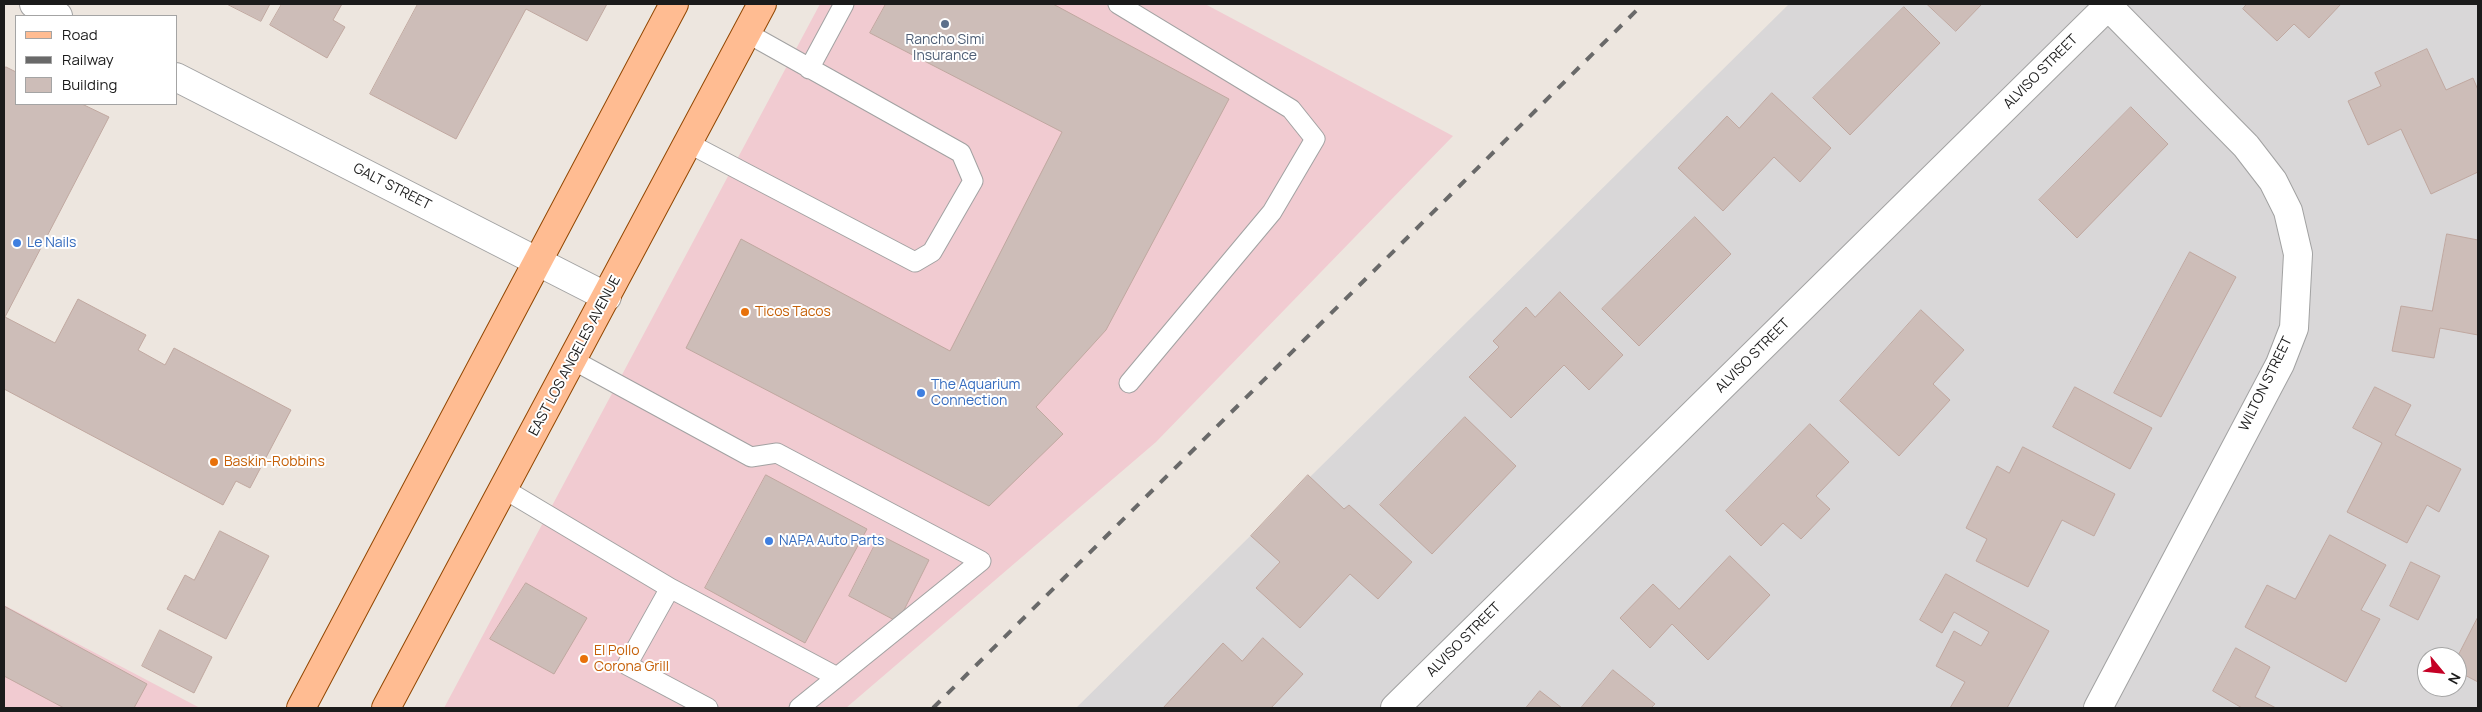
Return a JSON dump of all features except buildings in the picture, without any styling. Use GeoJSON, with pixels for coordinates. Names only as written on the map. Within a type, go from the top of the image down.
{"type":"FeatureCollection","features":[{"type":"Feature","properties":{"kind":"main road"},"geometry":{"type":"LineString","coordinates":[[301,708],[674,4]]}},
{"type":"Feature","properties":{"kind":"main road","name":"EAST LOS ANGELES AVENUE"},"geometry":{"type":"LineString","coordinates":[[386,708],[762,4]]}},
{"type":"Feature","properties":{"kind":"street"},"geometry":{"type":"LineString","coordinates":[[34,4],[56,15]]}},
{"type":"Feature","properties":{"kind":"street","name":"ALVISO STREET"},"geometry":{"type":"LineString","coordinates":[[1396,708],[2109,5]]}},
{"type":"Feature","properties":{"kind":"street","name":"WILTON STREET"},"geometry":{"type":"LineString","coordinates":[[2098,708],[2280,364],[2294,328],[2298,254],[2288,211],[2273,181],[2246,146],[2109,5]]}},
{"type":"Feature","properties":{"kind":"street","name":"GALT STREET"},"geometry":{"type":"LineString","coordinates":[[178,78],[607,297]]}},
{"type":"Feature","properties":{"kind":"lane"},"geometry":{"type":"LineString","coordinates":[[809,69],[844,4]]}},
{"type":"Feature","properties":{"kind":"lane"},"geometry":{"type":"LineString","coordinates":[[1118,4],[1291,109],[1315,139],[1272,212],[1129,383]]}},
{"type":"Feature","properties":{"kind":"lane"},"geometry":{"type":"LineString","coordinates":[[688,144],[915,262],[932,252],[973,181],[961,153],[747,34]]}},
{"type":"Feature","properties":{"kind":"lane"},"geometry":{"type":"LineString","coordinates":[[572,360],[751,457],[777,453],[981,561],[799,708]]}},
{"type":"Feature","properties":{"kind":"lane"},"geometry":{"type":"LineString","coordinates":[[504,489],[670,588],[837,678]]}},
{"type":"Feature","properties":{"kind":"lane"},"geometry":{"type":"LineString","coordinates":[[670,588],[627,665],[708,708]]}},
{"type":"Feature","properties":{"kind":"shaded area"},"geometry":{"type":"Polygon","coordinates":[[[820,4],[1205,4],[1453,136],[1156,442],[846,708],[444,708],[820,4]]]}},
{"type":"Feature","properties":{"kind":"shaded area"},"geometry":{"type":"Polygon","coordinates":[[[1789,4],[2478,4],[2478,708],[1076,708],[1789,4]]]}},
{"type":"Feature","properties":{"kind":"shaded area"},"geometry":{"type":"Polygon","coordinates":[[[4,605],[200,708],[4,708],[4,605]]]}},
{"type":"Feature","properties":{"kind":"railway"},"geometry":{"type":"LineString","coordinates":[[933,708],[1643,4]]}},
{"type":"Feature","properties":{"kind":"place","name":"Rancho Simi Insurance"},"geometry":{"type":"Point","coordinates":[945,24]}},
{"type":"Feature","properties":{"kind":"place","name":"Le Nails"},"geometry":{"type":"Point","coordinates":[17,243]}},
{"type":"Feature","properties":{"kind":"place","name":"Ticos Tacos"},"geometry":{"type":"Point","coordinates":[745,312]}},
{"type":"Feature","properties":{"kind":"place","name":"The Aquarium Connection"},"geometry":{"type":"Point","coordinates":[921,393]}},
{"type":"Feature","properties":{"kind":"place","name":"Baskin-Robbins"},"geometry":{"type":"Point","coordinates":[214,462]}},
{"type":"Feature","properties":{"kind":"place","name":"NAPA Auto Parts"},"geometry":{"type":"Point","coordinates":[769,541]}},
{"type":"Feature","properties":{"kind":"place","name":"El Pollo Corona Grill"},"geometry":{"type":"Point","coordinates":[584,659]}}]}
